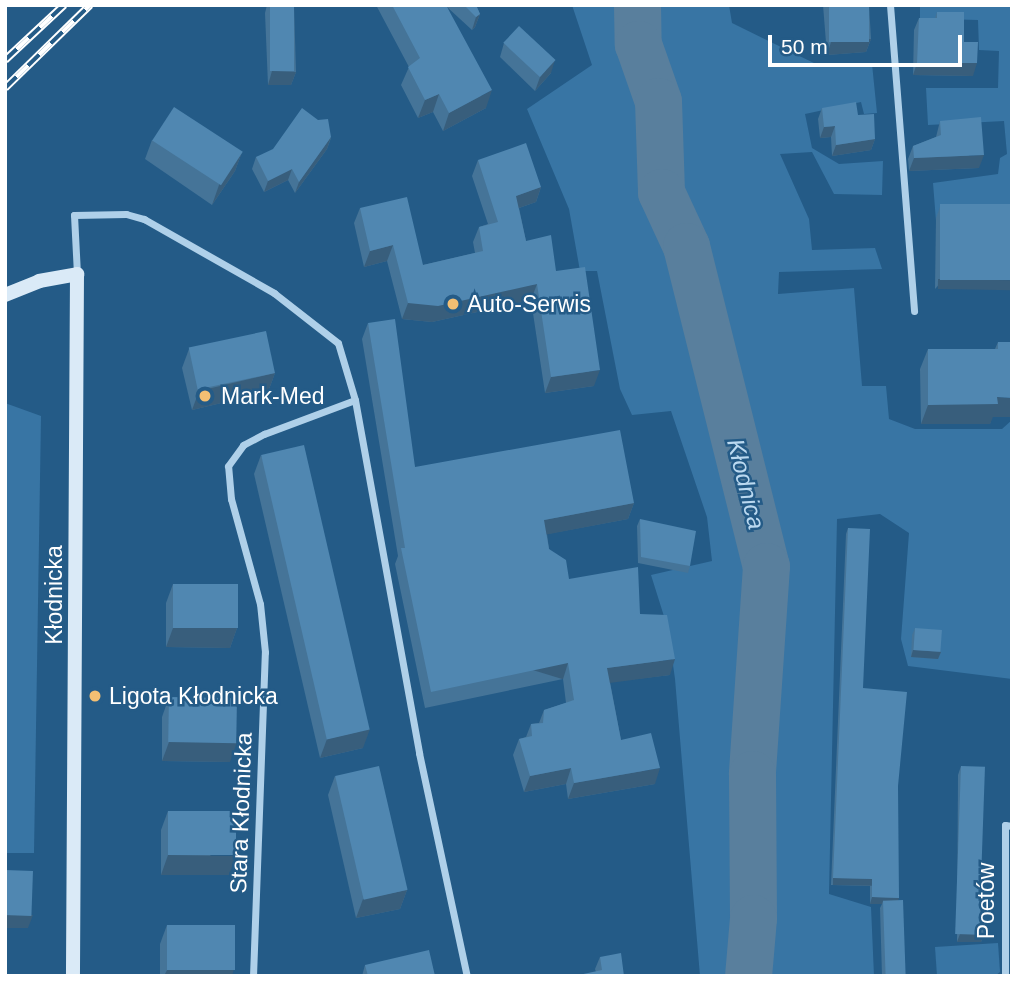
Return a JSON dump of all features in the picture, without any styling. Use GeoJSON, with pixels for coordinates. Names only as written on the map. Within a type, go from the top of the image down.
{"type":"FeatureCollection","features":[{"type":"Feature","properties":{"kind":"street"},"geometry":{"type":"LineString","coordinates":[[890,5],[914,311]]}},
{"type":"Feature","properties":{"kind":"street","name":"Kłodnicka"},"geometry":{"type":"LineString","coordinates":[[73,976],[77,274],[74,215],[119,213],[144,219],[274,293],[338,343],[355,400]]}},
{"type":"Feature","properties":{"kind":"street"},"geometry":{"type":"LineString","coordinates":[[5,295],[39,281],[77,274]]}},
{"type":"Feature","properties":{"kind":"street"},"geometry":{"type":"LineString","coordinates":[[355,400],[419,753],[467,976]]}},
{"type":"Feature","properties":{"kind":"street","name":"Stara Kłodnicka"},"geometry":{"type":"LineString","coordinates":[[253,976],[265,652],[260,604],[231,499],[228,466],[243,445],[264,434],[355,400]]}},
{"type":"Feature","properties":{"kind":"street","name":"Poetów"},"geometry":{"type":"LineString","coordinates":[[1005,976],[1008,826]]}},
{"type":"Feature","properties":{"kind":"shaded area"},"geometry":{"type":"Polygon","coordinates":[[[572,5],[729,5],[732,23],[818,65],[872,64],[877,113],[864,114],[861,102],[805,114],[812,148],[839,164],[883,161],[882,195],[834,194],[812,152],[780,154],[809,219],[812,250],[875,248],[882,269],[779,272],[778,294],[854,288],[862,386],[886,386],[889,419],[915,429],[1002,429],[1012,420],[1012,679],[908,666],[901,639],[909,533],[880,514],[837,519],[829,894],[871,907],[874,976],[700,976],[675,679],[668,629],[651,575],[712,561],[707,517],[671,411],[632,415],[620,389],[597,271],[580,271],[569,209],[527,109],[592,65],[572,5]]]}},
{"type":"Feature","properties":{"kind":"shaded area"},"geometry":{"type":"Polygon","coordinates":[[[920,5],[1012,5],[1012,258],[939,259],[933,183],[998,174],[1000,158],[1007,154],[1004,121],[928,125],[926,88],[998,88],[999,51],[979,50],[978,20],[942,19],[920,27],[920,5]]]}},
{"type":"Feature","properties":{"kind":"shaded area"},"geometry":{"type":"Polygon","coordinates":[[[5,403],[41,416],[34,853],[5,853],[5,403]]]}},
{"type":"Feature","properties":{"kind":"shaded area"},"geometry":{"type":"Polygon","coordinates":[[[998,943],[1000,972],[995,976],[937,976],[935,947],[998,943]]]}},
{"type":"Feature","properties":{"kind":"building"},"geometry":{"type":"Polygon","coordinates":[[[270,5],[294,5],[294,71],[270,71],[270,5]]]}},
{"type":"Feature","properties":{"kind":"building"},"geometry":{"type":"Polygon","coordinates":[[[392,5],[446,5],[492,90],[449,113],[439,94],[425,100],[408,67],[420,58],[392,5]]]}},
{"type":"Feature","properties":{"kind":"building"},"geometry":{"type":"Polygon","coordinates":[[[464,5],[476,5],[480,14],[476,17],[464,5]]]}},
{"type":"Feature","properties":{"kind":"building"},"geometry":{"type":"Polygon","coordinates":[[[829,5],[869,5],[869,42],[829,42],[829,5]]]}},
{"type":"Feature","properties":{"kind":"building"},"geometry":{"type":"Polygon","coordinates":[[[937,12],[964,12],[964,42],[978,42],[977,63],[917,63],[919,18],[937,18],[937,12]]]}},
{"type":"Feature","properties":{"kind":"building"},"geometry":{"type":"Polygon","coordinates":[[[519,26],[556,60],[540,77],[503,43],[519,26]]]}},
{"type":"Feature","properties":{"kind":"building"},"geometry":{"type":"Polygon","coordinates":[[[856,102],[858,115],[874,114],[875,139],[836,145],[835,126],[824,127],[822,108],[856,102]]]}},
{"type":"Feature","properties":{"kind":"building"},"geometry":{"type":"Polygon","coordinates":[[[174,107],[243,152],[221,185],[152,141],[174,107]]]}},
{"type":"Feature","properties":{"kind":"building"},"geometry":{"type":"Polygon","coordinates":[[[302,108],[318,120],[328,119],[331,137],[299,182],[292,169],[268,181],[256,157],[273,149],[302,108]]]}},
{"type":"Feature","properties":{"kind":"building"},"geometry":{"type":"Polygon","coordinates":[[[981,117],[984,155],[914,158],[913,146],[941,135],[940,121],[981,117]]]}},
{"type":"Feature","properties":{"kind":"building"},"geometry":{"type":"Polygon","coordinates":[[[526,143],[541,187],[516,196],[526,241],[551,235],[556,271],[585,267],[600,370],[551,377],[537,284],[438,306],[408,303],[393,245],[370,251],[360,208],[407,197],[423,265],[483,251],[479,227],[498,222],[478,160],[526,143]]]}},
{"type":"Feature","properties":{"kind":"building"},"geometry":{"type":"Polygon","coordinates":[[[940,204],[1012,204],[1012,280],[940,280],[940,204]]]}},
{"type":"Feature","properties":{"kind":"building"},"geometry":{"type":"Polygon","coordinates":[[[395,319],[415,467],[620,430],[634,503],[544,520],[549,549],[566,560],[569,579],[638,567],[640,614],[667,615],[675,659],[607,668],[621,740],[651,733],[660,768],[574,783],[571,768],[530,776],[519,739],[532,736],[531,724],[543,723],[544,710],[574,700],[568,663],[431,692],[401,548],[405,548],[368,323],[395,319]]]}},
{"type":"Feature","properties":{"kind":"building"},"geometry":{"type":"Polygon","coordinates":[[[266,331],[275,373],[198,389],[189,347],[266,331]]]}},
{"type":"Feature","properties":{"kind":"building"},"geometry":{"type":"Polygon","coordinates":[[[998,342],[1012,342],[1012,398],[997,397],[998,404],[928,405],[928,349],[998,349],[998,342]]]}},
{"type":"Feature","properties":{"kind":"building"},"geometry":{"type":"Polygon","coordinates":[[[304,445],[370,730],[327,739],[261,455],[304,445]]]}},
{"type":"Feature","properties":{"kind":"building"},"geometry":{"type":"Polygon","coordinates":[[[640,519],[696,531],[690,566],[641,557],[640,519]]]}},
{"type":"Feature","properties":{"kind":"building"},"geometry":{"type":"Polygon","coordinates":[[[848,528],[870,529],[863,688],[907,692],[898,786],[899,898],[872,897],[872,879],[833,878],[848,528]]]}},
{"type":"Feature","properties":{"kind":"building"},"geometry":{"type":"Polygon","coordinates":[[[173,584],[238,584],[238,628],[173,628],[173,584]]]}},
{"type":"Feature","properties":{"kind":"building"},"geometry":{"type":"Polygon","coordinates":[[[915,628],[942,630],[940,652],[913,650],[915,628]]]}},
{"type":"Feature","properties":{"kind":"building"},"geometry":{"type":"Polygon","coordinates":[[[169,697],[237,698],[236,743],[168,742],[169,697]]]}},
{"type":"Feature","properties":{"kind":"building"},"geometry":{"type":"Polygon","coordinates":[[[379,766],[408,890],[364,900],[335,776],[379,766]]]}},
{"type":"Feature","properties":{"kind":"building"},"geometry":{"type":"Polygon","coordinates":[[[961,766],[985,767],[979,935],[955,934],[961,766]]]}},
{"type":"Feature","properties":{"kind":"building"},"geometry":{"type":"Polygon","coordinates":[[[168,811],[236,811],[236,855],[168,855],[168,811]]]}},
{"type":"Feature","properties":{"kind":"building"},"geometry":{"type":"Polygon","coordinates":[[[5,870],[33,871],[31,916],[5,915],[5,870]]]}},
{"type":"Feature","properties":{"kind":"building"},"geometry":{"type":"Polygon","coordinates":[[[903,900],[906,976],[886,976],[883,901],[903,900]]]}},
{"type":"Feature","properties":{"kind":"building"},"geometry":{"type":"Polygon","coordinates":[[[167,925],[235,925],[235,970],[167,970],[167,925]]]}},
{"type":"Feature","properties":{"kind":"building"},"geometry":{"type":"Polygon","coordinates":[[[429,950],[435,976],[368,976],[365,965],[429,950]]]}},
{"type":"Feature","properties":{"kind":"building"},"geometry":{"type":"Polygon","coordinates":[[[621,953],[624,976],[574,976],[602,970],[600,957],[621,953]]]}},
{"type":"Feature","properties":{"kind":"waterway","name":"Kłodnica"},"geometry":{"type":"LineString","coordinates":[[637,5],[638,44],[658,101],[661,192],[686,246],[766,566],[752,774],[753,918],[748,976]]}},
{"type":"Feature","properties":{"kind":"railway"},"geometry":{"type":"LineString","coordinates":[[5,60],[64,5]]}},
{"type":"Feature","properties":{"kind":"railway"},"geometry":{"type":"LineString","coordinates":[[5,88],[90,5]]}},
{"type":"Feature","properties":{"kind":"place","name":"Auto-Serwis"},"geometry":{"type":"Point","coordinates":[453,304]}},
{"type":"Feature","properties":{"kind":"place","name":"Mark-Med"},"geometry":{"type":"Point","coordinates":[205,396]}},
{"type":"Feature","properties":{"kind":"place","name":"Ligota Kłodnicka"},"geometry":{"type":"Point","coordinates":[95,696]}}]}
